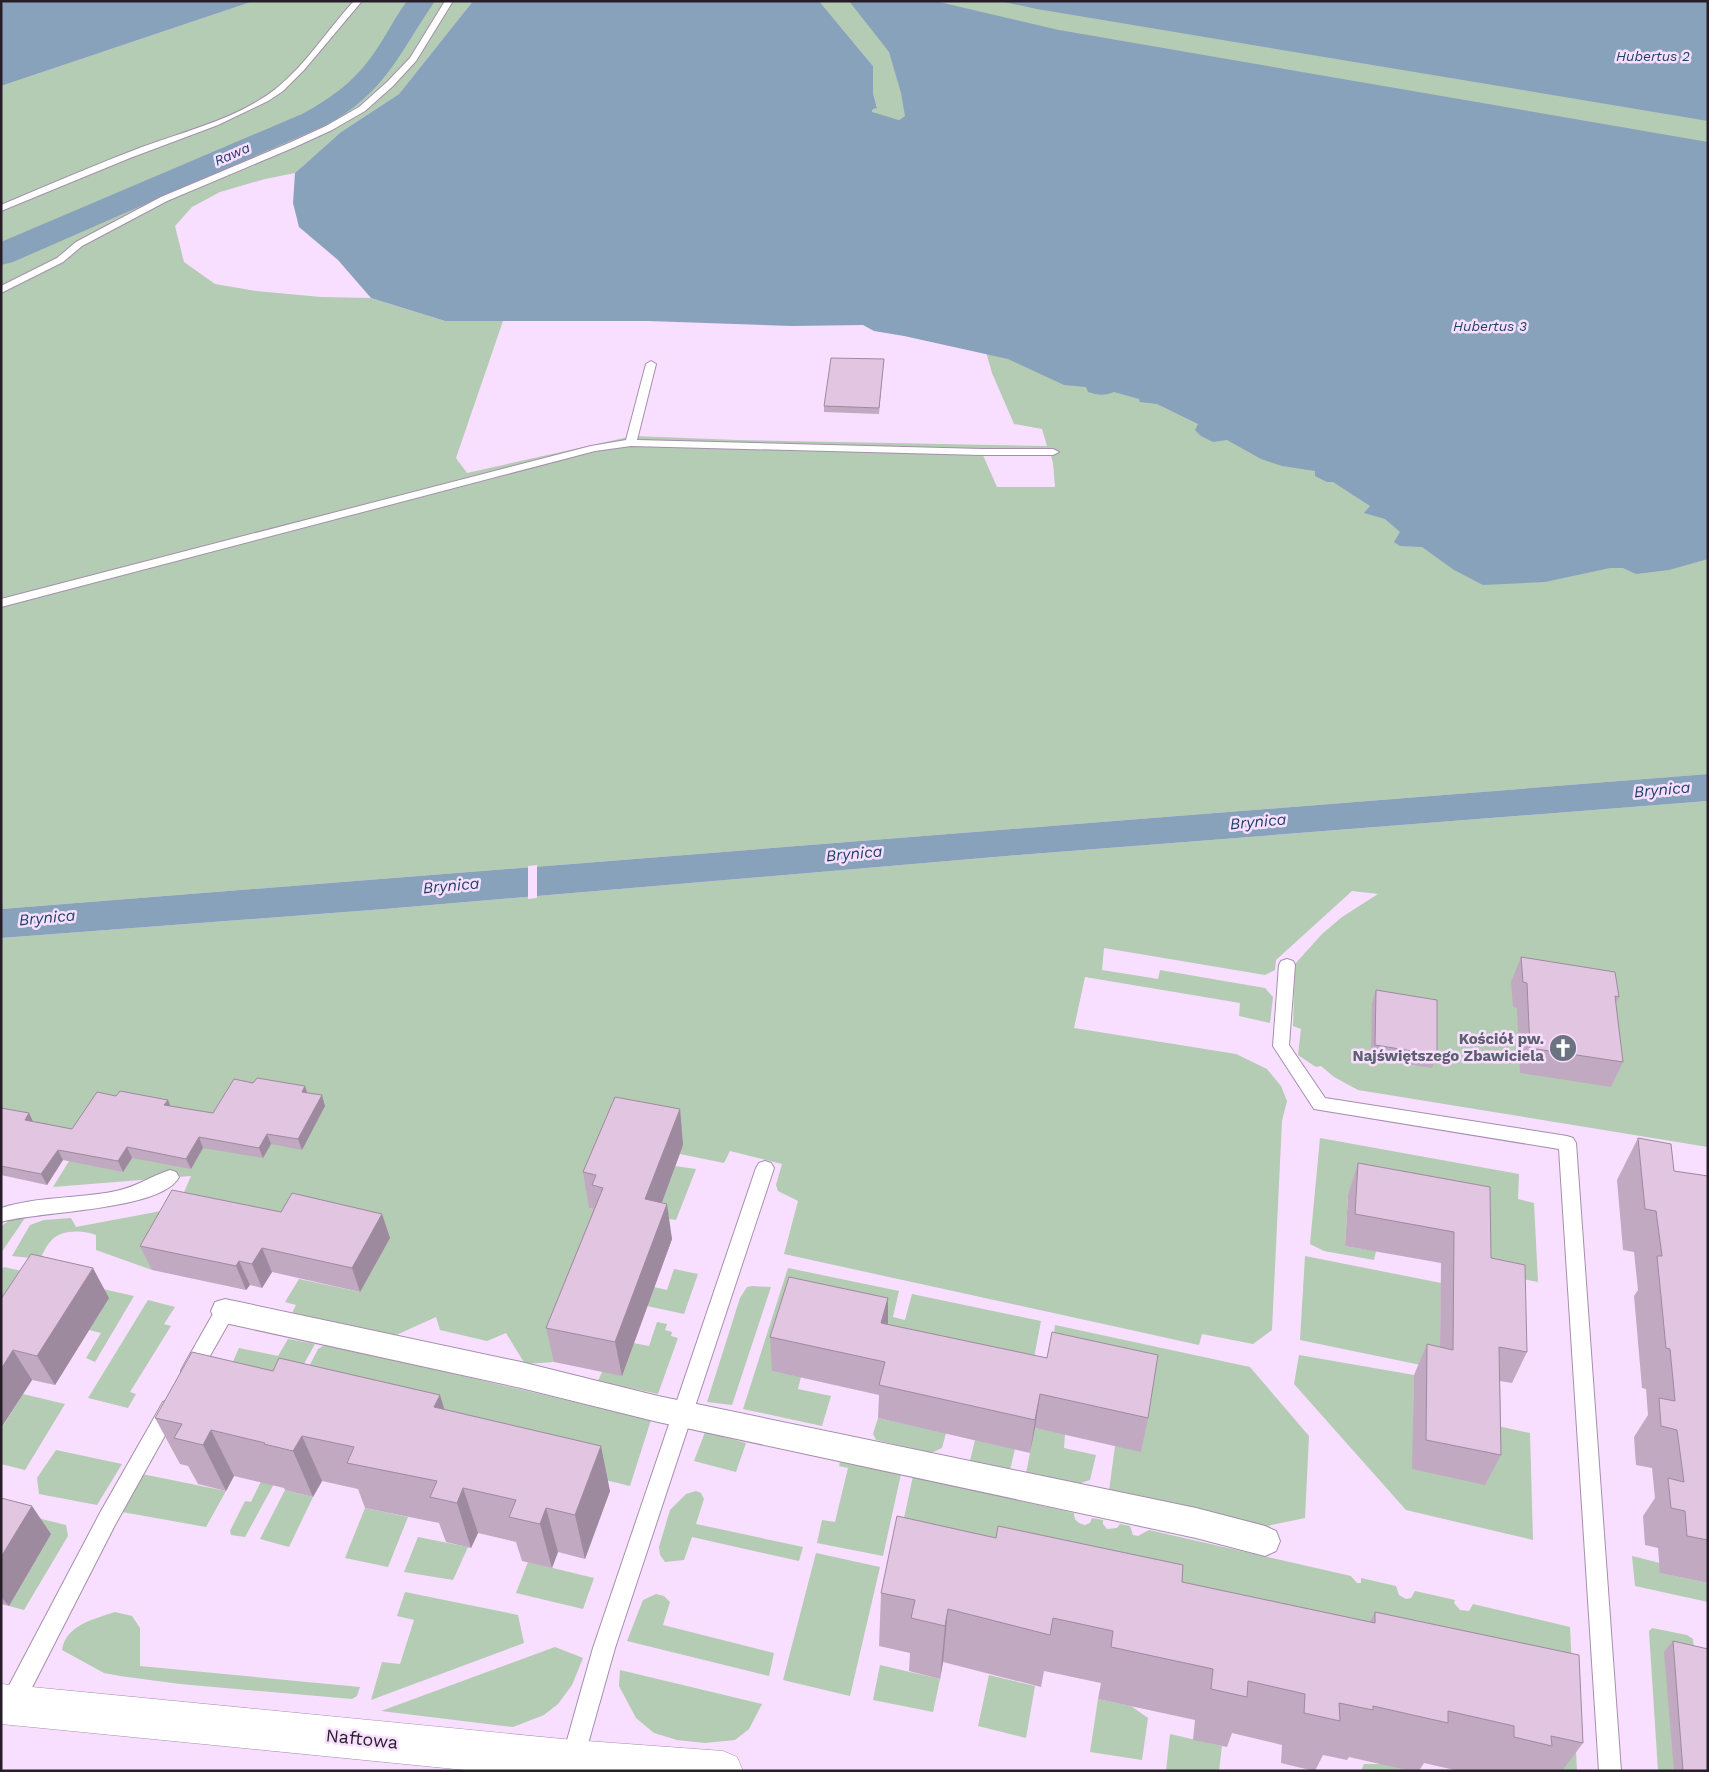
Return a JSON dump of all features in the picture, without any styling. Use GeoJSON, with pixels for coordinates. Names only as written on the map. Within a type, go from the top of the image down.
{"type":"FeatureCollection","features":[{"type":"Feature","properties":{"kind":"street"},"geometry":{"type":"LineString","coordinates":[[225,1311],[521,1375],[683,1414],[1196,1523],[1265,1541]]}},
{"type":"Feature","properties":{"kind":"street","name":"Naftowa"},"geometry":{"type":"LineString","coordinates":[[6,1704],[573,1760],[723,1771]]}},
{"type":"Feature","properties":{"kind":"lane"},"geometry":{"type":"LineString","coordinates":[[1,208],[143,150],[216,123],[254,105],[279,90],[297,73],[358,1]]}},
{"type":"Feature","properties":{"kind":"lane"},"geometry":{"type":"LineString","coordinates":[[1,290],[60,260],[79,244],[164,199],[292,145],[362,109],[390,84],[412,58],[438,15],[449,1]]}},
{"type":"Feature","properties":{"kind":"lane"},"geometry":{"type":"LineString","coordinates":[[632,443],[651,364]]}},
{"type":"Feature","properties":{"kind":"lane"},"geometry":{"type":"LineString","coordinates":[[1,603],[595,448],[632,443],[982,452],[1053,452]]}},
{"type":"Feature","properties":{"kind":"lane"},"geometry":{"type":"LineString","coordinates":[[1287,965],[1281,1046],[1320,1104],[1567,1143],[1610,1771]]}},
{"type":"Feature","properties":{"kind":"lane"},"geometry":{"type":"LineString","coordinates":[[573,1760],[604,1648],[765,1168]]}},
{"type":"Feature","properties":{"kind":"lane"},"geometry":{"type":"LineString","coordinates":[[1,1215],[17,1210],[124,1197],[149,1190],[170,1177]]}},
{"type":"Feature","properties":{"kind":"lane"},"geometry":{"type":"LineString","coordinates":[[6,1704],[225,1311]]}},
{"type":"Feature","properties":{"kind":"green space"},"geometry":{"type":"Polygon","coordinates":[[[254,1],[419,1],[364,79],[343,99],[330,107],[303,122],[1,251],[1,86],[254,1]]]}},
{"type":"Feature","properties":{"kind":"green space"},"geometry":{"type":"Polygon","coordinates":[[[428,1],[473,1],[399,94],[341,132],[295,173],[265,179],[220,192],[192,207],[175,226],[184,262],[215,284],[256,291],[321,297],[371,298],[445,321],[503,321],[456,458],[467,473],[633,436],[1047,446],[1042,429],[1014,424],[992,373],[933,167],[905,116],[899,120],[872,113],[873,109],[877,107],[873,93],[873,66],[819,1],[1708,1],[1708,774],[1,909],[1,257],[343,107],[355,99],[380,73],[428,1]],[[1050,452],[982,453],[997,487],[1055,487],[1050,452]]]}},
{"type":"Feature","properties":{"kind":"green space"},"geometry":{"type":"Polygon","coordinates":[[[1708,801],[1708,1147],[1358,1090],[1334,1077],[1321,1066],[1316,1067],[1298,1055],[1301,1029],[1293,1026],[1295,964],[1322,934],[1342,917],[1378,894],[1352,891],[1276,960],[1275,970],[1265,975],[1104,948],[1102,970],[1158,979],[1160,970],[1265,988],[1273,997],[1270,1023],[1239,1016],[1240,1003],[1085,977],[1074,1028],[1236,1054],[1267,1069],[1281,1086],[1287,1101],[1282,1121],[1272,1330],[1253,1344],[1202,1334],[1199,1345],[784,1254],[798,1201],[778,1191],[776,1185],[782,1164],[730,1151],[724,1163],[680,1154],[589,1208],[602,1211],[554,1362],[525,1364],[506,1333],[487,1341],[440,1330],[436,1317],[394,1336],[292,1313],[296,1305],[285,1302],[299,1279],[360,1292],[184,1214],[152,1270],[96,1250],[96,1235],[85,1232],[66,1233],[54,1238],[40,1259],[12,1256],[30,1225],[44,1220],[71,1218],[76,1227],[177,1208],[191,1176],[53,1187],[74,1153],[1,1117],[1,938],[385,909],[1019,855],[1708,801]]]}},
{"type":"Feature","properties":{"kind":"green space"},"geometry":{"type":"Polygon","coordinates":[[[1320,1138],[1519,1174],[1518,1199],[1534,1203],[1538,1282],[1477,1270],[1348,1195],[1345,1246],[1376,1251],[1374,1260],[1324,1251],[1310,1244],[1320,1138]]]}},
{"type":"Feature","properties":{"kind":"green space"},"geometry":{"type":"Polygon","coordinates":[[[675,1166],[696,1169],[676,1220],[657,1217],[675,1166]]]}},
{"type":"Feature","properties":{"kind":"green space"},"geometry":{"type":"Polygon","coordinates":[[[27,1215],[1,1253],[1,1226],[27,1215]]]}},
{"type":"Feature","properties":{"kind":"green space"},"geometry":{"type":"Polygon","coordinates":[[[1305,1256],[1441,1283],[1440,1369],[1300,1340],[1305,1256]]]}},
{"type":"Feature","properties":{"kind":"green space"},"geometry":{"type":"Polygon","coordinates":[[[4,1267],[134,1296],[95,1362],[86,1358],[101,1333],[89,1330],[1,1357],[1,1270],[4,1267]]]}},
{"type":"Feature","properties":{"kind":"green space"},"geometry":{"type":"Polygon","coordinates":[[[788,1268],[899,1291],[893,1317],[905,1320],[912,1294],[1041,1321],[1028,1389],[772,1371],[801,1377],[798,1389],[831,1396],[822,1426],[743,1409],[788,1268]]]}},
{"type":"Feature","properties":{"kind":"green space"},"geometry":{"type":"Polygon","coordinates":[[[674,1269],[698,1274],[684,1314],[647,1306],[654,1287],[667,1290],[674,1269]]]}},
{"type":"Feature","properties":{"kind":"green space"},"geometry":{"type":"Polygon","coordinates":[[[747,1287],[771,1287],[732,1405],[707,1402],[740,1298],[747,1287]]]}},
{"type":"Feature","properties":{"kind":"green space"},"geometry":{"type":"Polygon","coordinates":[[[148,1300],[175,1307],[164,1324],[171,1326],[130,1392],[136,1394],[128,1408],[88,1398],[148,1300]]]}},
{"type":"Feature","properties":{"kind":"green space"},"geometry":{"type":"Polygon","coordinates":[[[657,1322],[667,1324],[665,1330],[672,1332],[671,1336],[678,1338],[658,1394],[598,1381],[602,1372],[633,1343],[649,1346],[657,1322]]]}},
{"type":"Feature","properties":{"kind":"green space"},"geometry":{"type":"Polygon","coordinates":[[[1055,1325],[1250,1367],[1309,1436],[1305,1518],[1267,1526],[1109,1491],[1115,1446],[1054,1333],[1055,1325]]]}},
{"type":"Feature","properties":{"kind":"green space"},"geometry":{"type":"Polygon","coordinates":[[[288,1339],[315,1344],[276,1414],[216,1399],[239,1348],[278,1356],[288,1339]]]}},
{"type":"Feature","properties":{"kind":"green space"},"geometry":{"type":"Polygon","coordinates":[[[326,1344],[651,1420],[630,1486],[536,1463],[284,1415],[318,1349],[326,1344]]]}},
{"type":"Feature","properties":{"kind":"green space"},"geometry":{"type":"Polygon","coordinates":[[[1299,1355],[1414,1375],[1413,1469],[1498,1426],[1530,1433],[1533,1540],[1406,1510],[1294,1384],[1299,1355]]]}},
{"type":"Feature","properties":{"kind":"green space"},"geometry":{"type":"Polygon","coordinates":[[[23,1394],[65,1404],[25,1470],[1,1464],[1,1429],[23,1394]]]}},
{"type":"Feature","properties":{"kind":"green space"},"geometry":{"type":"Polygon","coordinates":[[[878,1418],[946,1433],[942,1448],[931,1453],[876,1440],[873,1434],[878,1418]]]}},
{"type":"Feature","properties":{"kind":"green space"},"geometry":{"type":"Polygon","coordinates":[[[1035,1428],[1065,1434],[1064,1448],[1096,1455],[1090,1480],[1078,1484],[1026,1473],[1035,1428]]]}},
{"type":"Feature","properties":{"kind":"green space"},"geometry":{"type":"Polygon","coordinates":[[[705,1432],[746,1443],[736,1472],[694,1461],[705,1432]]]}},
{"type":"Feature","properties":{"kind":"green space"},"geometry":{"type":"Polygon","coordinates":[[[975,1440],[1015,1449],[1010,1470],[970,1461],[975,1440]]]}},
{"type":"Feature","properties":{"kind":"green space"},"geometry":{"type":"Polygon","coordinates":[[[56,1450],[122,1464],[97,1505],[39,1494],[37,1478],[56,1450]]]}},
{"type":"Feature","properties":{"kind":"green space"},"geometry":{"type":"Polygon","coordinates":[[[840,1462],[901,1474],[883,1556],[817,1543],[822,1520],[835,1522],[848,1468],[839,1466],[840,1462]]]}},
{"type":"Feature","properties":{"kind":"green space"},"geometry":{"type":"Polygon","coordinates":[[[267,1469],[280,1473],[245,1537],[231,1535],[230,1531],[245,1501],[251,1502],[267,1469]]]}},
{"type":"Feature","properties":{"kind":"green space"},"geometry":{"type":"Polygon","coordinates":[[[142,1474],[226,1491],[206,1527],[122,1512],[142,1474]]]}},
{"type":"Feature","properties":{"kind":"green space"},"geometry":{"type":"Polygon","coordinates":[[[913,1476],[1074,1513],[1077,1521],[1085,1525],[1090,1523],[1092,1518],[1103,1520],[1103,1524],[1107,1529],[1117,1528],[1120,1524],[1130,1526],[1133,1535],[1138,1536],[1149,1530],[1351,1576],[1357,1583],[1361,1583],[1361,1578],[1396,1586],[1399,1595],[1406,1599],[1411,1598],[1415,1591],[1455,1600],[1454,1603],[1460,1610],[1469,1611],[1473,1604],[1570,1627],[1577,1771],[1545,1771],[895,1560],[913,1476]]]}},
{"type":"Feature","properties":{"kind":"green space"},"geometry":{"type":"Polygon","coordinates":[[[285,1490],[313,1497],[289,1547],[260,1539],[285,1490]]]}},
{"type":"Feature","properties":{"kind":"green space"},"geometry":{"type":"Polygon","coordinates":[[[696,1491],[701,1493],[704,1499],[696,1524],[803,1547],[799,1561],[692,1537],[684,1560],[665,1562],[660,1555],[659,1547],[670,1510],[686,1494],[696,1491]]]}},
{"type":"Feature","properties":{"kind":"green space"},"geometry":{"type":"Polygon","coordinates":[[[365,1508],[408,1517],[388,1567],[345,1558],[365,1508]]]}},
{"type":"Feature","properties":{"kind":"green space"},"geometry":{"type":"Polygon","coordinates":[[[1,1509],[66,1525],[68,1536],[24,1610],[9,1606],[51,1534],[1,1509]]]}},
{"type":"Feature","properties":{"kind":"green space"},"geometry":{"type":"Polygon","coordinates":[[[418,1537],[468,1547],[453,1580],[404,1572],[418,1537]]]}},
{"type":"Feature","properties":{"kind":"green space"},"geometry":{"type":"Polygon","coordinates":[[[816,1553],[880,1567],[850,1696],[783,1680],[816,1553]]]}},
{"type":"Feature","properties":{"kind":"green space"},"geometry":{"type":"Polygon","coordinates":[[[1632,1556],[1660,1563],[1661,1573],[1708,1583],[1708,1602],[1635,1586],[1632,1556]]]}},
{"type":"Feature","properties":{"kind":"green space"},"geometry":{"type":"Polygon","coordinates":[[[528,1562],[594,1578],[583,1609],[516,1593],[528,1562]]]}},
{"type":"Feature","properties":{"kind":"green space"},"geometry":{"type":"Polygon","coordinates":[[[405,1592],[518,1615],[524,1643],[371,1700],[382,1662],[400,1664],[414,1620],[397,1616],[405,1592]]]}},
{"type":"Feature","properties":{"kind":"green space"},"geometry":{"type":"Polygon","coordinates":[[[656,1594],[664,1596],[670,1602],[663,1625],[774,1653],[769,1676],[627,1641],[643,1600],[656,1594]]]}},
{"type":"Feature","properties":{"kind":"green space"},"geometry":{"type":"Polygon","coordinates":[[[115,1612],[132,1616],[140,1628],[140,1666],[360,1687],[357,1696],[352,1699],[180,1684],[104,1673],[62,1650],[65,1641],[75,1629],[82,1624],[115,1612]]]}},
{"type":"Feature","properties":{"kind":"green space"},"geometry":{"type":"Polygon","coordinates":[[[1652,1628],[1687,1635],[1693,1639],[1695,1658],[1674,1771],[1658,1771],[1649,1631],[1652,1628]]]}},
{"type":"Feature","properties":{"kind":"green space"},"geometry":{"type":"Polygon","coordinates":[[[555,1647],[583,1658],[572,1685],[558,1704],[544,1715],[513,1727],[381,1711],[555,1647]]]}},
{"type":"Feature","properties":{"kind":"green space"},"geometry":{"type":"Polygon","coordinates":[[[880,1665],[940,1679],[933,1712],[873,1700],[880,1665]]]}},
{"type":"Feature","properties":{"kind":"green space"},"geometry":{"type":"Polygon","coordinates":[[[620,1670],[762,1704],[749,1729],[735,1740],[705,1743],[677,1740],[654,1733],[636,1718],[619,1686],[620,1670]]]}},
{"type":"Feature","properties":{"kind":"green space"},"geometry":{"type":"Polygon","coordinates":[[[989,1675],[1035,1686],[1026,1738],[978,1726],[989,1675]]]}},
{"type":"Feature","properties":{"kind":"green space"},"geometry":{"type":"Polygon","coordinates":[[[1098,1699],[1131,1706],[1148,1718],[1142,1760],[1090,1752],[1098,1699]]]}},
{"type":"Feature","properties":{"kind":"green space"},"geometry":{"type":"Polygon","coordinates":[[[1170,1734],[1222,1746],[1219,1771],[1166,1771],[1170,1734]]]}},
{"type":"Feature","properties":{"kind":"green space"},"geometry":{"type":"Polygon","coordinates":[[[1364,1764],[1383,1764],[1411,1771],[1361,1771],[1364,1764]]]}},
{"type":"Feature","properties":{"kind":"water"},"geometry":{"type":"Polygon","coordinates":[[[1,1],[254,1],[1,86],[1,1]]]}},
{"type":"Feature","properties":{"kind":"water","name":"Hubertus 3"},"geometry":{"type":"Polygon","coordinates":[[[473,1],[819,1],[873,66],[873,93],[877,108],[873,109],[872,112],[899,120],[905,116],[901,93],[889,52],[849,1],[935,1],[1059,30],[1708,142],[1708,559],[1669,570],[1636,574],[1623,568],[1610,568],[1545,582],[1483,585],[1454,570],[1422,547],[1400,546],[1394,542],[1400,532],[1385,519],[1364,513],[1370,506],[1333,482],[1327,482],[1315,476],[1315,471],[1282,466],[1261,459],[1227,440],[1213,442],[1201,436],[1195,430],[1198,424],[1157,404],[1140,402],[1139,399],[1114,392],[1098,394],[1088,392],[1086,387],[1064,385],[1008,359],[874,331],[863,325],[792,326],[648,321],[445,321],[371,298],[338,260],[299,227],[293,203],[295,173],[341,132],[399,94],[473,1]]]}},
{"type":"Feature","properties":{"kind":"water","name":"Hubertus 2"},"geometry":{"type":"Polygon","coordinates":[[[1000,1],[1708,1],[1708,121],[1037,9],[1000,1]]]}},
{"type":"Feature","properties":{"kind":"water","name":"Brynica"},"geometry":{"type":"Polygon","coordinates":[[[1708,774],[1708,801],[1019,855],[385,909],[1,938],[1,909],[1708,774]]]}},
{"type":"Feature","properties":{"kind":"pier"},"geometry":{"type":"Polygon","coordinates":[[[537,865],[537,898],[528,899],[528,866],[537,865]]]}},
{"type":"Feature","properties":{"kind":"building"},"geometry":{"type":"Polygon","coordinates":[[[831,358],[884,359],[879,408],[824,406],[831,358]]]}},
{"type":"Feature","properties":{"kind":"building"},"geometry":{"type":"Polygon","coordinates":[[[1521,957],[1615,972],[1619,997],[1615,996],[1623,1062],[1530,1048],[1527,983],[1523,982],[1521,957]]]}},
{"type":"Feature","properties":{"kind":"building"},"geometry":{"type":"Polygon","coordinates":[[[1376,990],[1437,1000],[1437,1055],[1375,1045],[1376,990]]]}},
{"type":"Feature","properties":{"kind":"building"},"geometry":{"type":"Polygon","coordinates":[[[257,1078],[305,1086],[302,1092],[322,1095],[298,1139],[267,1134],[259,1148],[199,1137],[186,1159],[127,1147],[118,1161],[58,1150],[41,1174],[1,1166],[1,1108],[29,1113],[25,1120],[72,1129],[97,1092],[116,1096],[120,1091],[168,1100],[164,1105],[213,1113],[234,1079],[253,1083],[257,1078]]]}},
{"type":"Feature","properties":{"kind":"building"},"geometry":{"type":"Polygon","coordinates":[[[615,1097],[680,1109],[645,1199],[667,1204],[615,1342],[546,1328],[603,1188],[592,1185],[596,1175],[583,1172],[615,1097]]]}},
{"type":"Feature","properties":{"kind":"building"},"geometry":{"type":"Polygon","coordinates":[[[1638,1138],[1671,1144],[1674,1171],[1708,1176],[1708,1540],[1687,1536],[1685,1511],[1671,1508],[1668,1478],[1684,1482],[1677,1430],[1661,1426],[1659,1398],[1675,1401],[1670,1349],[1666,1348],[1657,1256],[1662,1256],[1656,1211],[1645,1209],[1638,1138]]]}},
{"type":"Feature","properties":{"kind":"building"},"geometry":{"type":"Polygon","coordinates":[[[1358,1163],[1490,1187],[1491,1258],[1525,1265],[1527,1352],[1499,1347],[1501,1455],[1426,1440],[1427,1344],[1453,1350],[1454,1232],[1355,1214],[1358,1163]]]}},
{"type":"Feature","properties":{"kind":"building"},"geometry":{"type":"Polygon","coordinates":[[[172,1190],[281,1212],[292,1193],[382,1214],[352,1268],[262,1248],[252,1264],[239,1261],[236,1266],[140,1246],[172,1190]]]}},
{"type":"Feature","properties":{"kind":"building"},"geometry":{"type":"Polygon","coordinates":[[[31,1254],[93,1268],[37,1356],[13,1350],[1,1369],[1,1299],[31,1254]]]}},
{"type":"Feature","properties":{"kind":"building"},"geometry":{"type":"Polygon","coordinates":[[[789,1277],[888,1298],[881,1323],[1047,1358],[1052,1332],[1158,1355],[1148,1418],[1040,1394],[1035,1420],[879,1385],[885,1362],[770,1337],[789,1277]]]}},
{"type":"Feature","properties":{"kind":"building"},"geometry":{"type":"Polygon","coordinates":[[[192,1352],[273,1371],[279,1358],[440,1395],[434,1407],[601,1446],[575,1515],[546,1508],[540,1524],[509,1517],[516,1500],[463,1488],[457,1503],[430,1497],[437,1481],[347,1463],[354,1447],[302,1436],[293,1451],[211,1430],[203,1445],[174,1438],[182,1424],[155,1418],[192,1352]]]}},
{"type":"Feature","properties":{"kind":"building"},"geometry":{"type":"Polygon","coordinates":[[[1,1498],[32,1506],[1,1557],[1,1498]]]}},
{"type":"Feature","properties":{"kind":"building"},"geometry":{"type":"Polygon","coordinates":[[[897,1516],[996,1538],[998,1526],[1183,1565],[1182,1582],[1375,1623],[1375,1612],[1579,1655],[1583,1743],[1551,1736],[1552,1746],[1514,1737],[1514,1726],[1448,1711],[1448,1723],[1373,1706],[1373,1710],[1339,1703],[1340,1721],[1304,1713],[1305,1694],[1248,1681],[1247,1697],[1211,1689],[1213,1669],[1111,1647],[1113,1631],[1053,1618],[1050,1635],[948,1609],[945,1626],[911,1618],[915,1600],[881,1593],[897,1516]]]}},
{"type":"Feature","properties":{"kind":"building"},"geometry":{"type":"Polygon","coordinates":[[[1673,1641],[1708,1649],[1708,1771],[1683,1771],[1673,1641]]]}},
{"type":"Feature","properties":{"kind":"waterway","name":"Rawa"},"geometry":{"type":"LineString","coordinates":[[1,255],[313,120],[334,108],[354,94],[371,77],[422,1]]}},
{"type":"Feature","properties":{"kind":"place","name":"Kościół pw. Najświętszego Zbawiciela"},"geometry":{"type":"Point","coordinates":[1563,1048]}}]}
